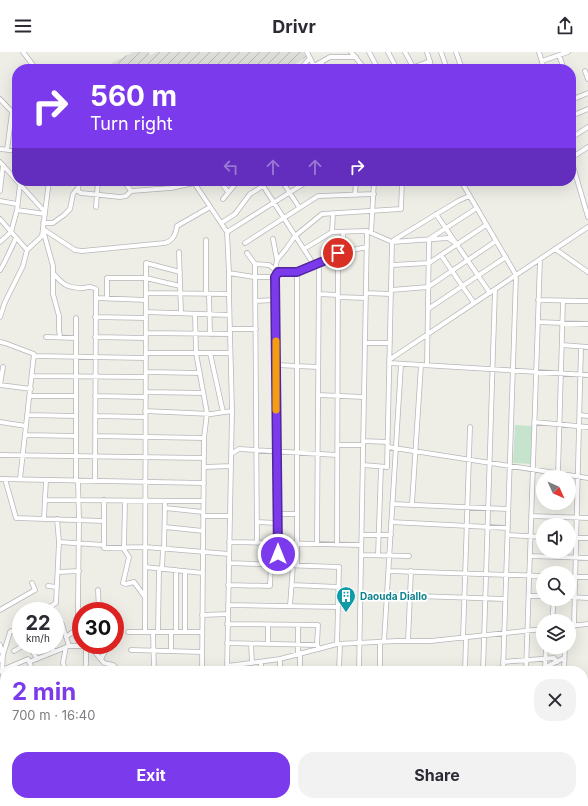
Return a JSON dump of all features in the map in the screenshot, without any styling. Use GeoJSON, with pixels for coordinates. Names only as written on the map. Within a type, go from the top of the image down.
{"type":"FeatureCollection","features":[{"type":"Feature","properties":{"kind":"street"},"geometry":{"type":"LineString","coordinates":[[23,52],[32,64]]}},
{"type":"Feature","properties":{"kind":"street"},"geometry":{"type":"LineString","coordinates":[[307,52],[313,64]]}},
{"type":"Feature","properties":{"kind":"street"},"geometry":{"type":"LineString","coordinates":[[329,52],[332,57]]}},
{"type":"Feature","properties":{"kind":"street"},"geometry":{"type":"LineString","coordinates":[[351,52],[361,64]]}},
{"type":"Feature","properties":{"kind":"street"},"geometry":{"type":"LineString","coordinates":[[369,52],[375,64]]}},
{"type":"Feature","properties":{"kind":"street"},"geometry":{"type":"LineString","coordinates":[[388,52],[394,64]]}},
{"type":"Feature","properties":{"kind":"street"},"geometry":{"type":"LineString","coordinates":[[405,52],[410,64]]}},
{"type":"Feature","properties":{"kind":"street"},"geometry":{"type":"LineString","coordinates":[[427,52],[431,64]]}},
{"type":"Feature","properties":{"kind":"street"},"geometry":{"type":"LineString","coordinates":[[442,52],[446,64]]}},
{"type":"Feature","properties":{"kind":"street"},"geometry":{"type":"LineString","coordinates":[[456,52],[461,64]]}},
{"type":"Feature","properties":{"kind":"street"},"geometry":{"type":"LineString","coordinates":[[540,52],[543,64]]}},
{"type":"Feature","properties":{"kind":"street"},"geometry":{"type":"LineString","coordinates":[[542,61],[568,52]]}},
{"type":"Feature","properties":{"kind":"street"},"geometry":{"type":"LineString","coordinates":[[559,55],[562,64]]}},
{"type":"Feature","properties":{"kind":"street"},"geometry":{"type":"LineString","coordinates":[[318,64],[332,57],[356,57]]}},
{"type":"Feature","properties":{"kind":"street"},"geometry":{"type":"LineString","coordinates":[[305,64],[310,58]]}},
{"type":"Feature","properties":{"kind":"street"},"geometry":{"type":"LineString","coordinates":[[422,64],[430,61]]}},
{"type":"Feature","properties":{"kind":"street"},"geometry":{"type":"LineString","coordinates":[[585,71],[588,79]]}},
{"type":"Feature","properties":{"kind":"street"},"geometry":{"type":"LineString","coordinates":[[576,98],[588,94]]}},
{"type":"Feature","properties":{"kind":"street"},"geometry":{"type":"LineString","coordinates":[[0,99],[12,112],[7,150]]}},
{"type":"Feature","properties":{"kind":"street"},"geometry":{"type":"LineString","coordinates":[[576,114],[588,109]]}},
{"type":"Feature","properties":{"kind":"street"},"geometry":{"type":"LineString","coordinates":[[576,135],[588,127]]}},
{"type":"Feature","properties":{"kind":"street"},"geometry":{"type":"LineString","coordinates":[[576,155],[588,146]]}},
{"type":"Feature","properties":{"kind":"street"},"geometry":{"type":"LineString","coordinates":[[0,148],[12,150]]}},
{"type":"Feature","properties":{"kind":"street"},"geometry":{"type":"LineString","coordinates":[[1,163],[12,174]]}},
{"type":"Feature","properties":{"kind":"street"},"geometry":{"type":"LineString","coordinates":[[0,191],[1,163]]}},
{"type":"Feature","properties":{"kind":"street"},"geometry":{"type":"LineString","coordinates":[[576,176],[588,217]]}},
{"type":"Feature","properties":{"kind":"street"},"geometry":{"type":"LineString","coordinates":[[0,242],[11,232],[17,210],[20,186]]}},
{"type":"Feature","properties":{"kind":"street"},"geometry":{"type":"LineString","coordinates":[[23,186],[45,213]]}},
{"type":"Feature","properties":{"kind":"street"},"geometry":{"type":"LineString","coordinates":[[0,317],[5,302],[23,266],[27,250],[42,236],[48,186]]}},
{"type":"Feature","properties":{"kind":"street"},"geometry":{"type":"LineString","coordinates":[[96,207],[98,186]]}},
{"type":"Feature","properties":{"kind":"street"},"geometry":{"type":"LineString","coordinates":[[128,186],[131,191]]}},
{"type":"Feature","properties":{"kind":"street"},"geometry":{"type":"LineString","coordinates":[[43,223],[53,223],[70,209],[73,194],[78,188],[78,191],[81,193],[120,197],[126,196],[131,191],[180,186]]}},
{"type":"Feature","properties":{"kind":"street"},"geometry":{"type":"LineString","coordinates":[[196,186],[227,232],[232,411],[227,666],[280,659],[318,647],[339,644],[431,641],[536,629]]}},
{"type":"Feature","properties":{"kind":"street"},"geometry":{"type":"LineString","coordinates":[[224,186],[228,192]]}},
{"type":"Feature","properties":{"kind":"street"},"geometry":{"type":"LineString","coordinates":[[223,199],[233,186]]}},
{"type":"Feature","properties":{"kind":"street"},"geometry":{"type":"LineString","coordinates":[[220,223],[235,214],[250,194],[263,186],[314,265]]}},
{"type":"Feature","properties":{"kind":"street"},"geometry":{"type":"LineString","coordinates":[[286,186],[299,207]]}},
{"type":"Feature","properties":{"kind":"street"},"geometry":{"type":"LineString","coordinates":[[227,232],[300,186]]}},
{"type":"Feature","properties":{"kind":"street"},"geometry":{"type":"LineString","coordinates":[[355,194],[356,186]]}},
{"type":"Feature","properties":{"kind":"street"},"geometry":{"type":"LineString","coordinates":[[359,666],[367,247],[373,211],[374,186]]}},
{"type":"Feature","properties":{"kind":"street"},"geometry":{"type":"LineString","coordinates":[[255,264],[269,265],[276,262],[295,236],[322,214],[401,209],[402,186]]}},
{"type":"Feature","properties":{"kind":"street"},"geometry":{"type":"LineString","coordinates":[[464,186],[516,275],[503,666]]}},
{"type":"Feature","properties":{"kind":"street"},"geometry":{"type":"LineString","coordinates":[[245,243],[318,196],[374,194]]}},
{"type":"Feature","properties":{"kind":"street"},"geometry":{"type":"LineString","coordinates":[[392,242],[436,214],[469,196]]}},
{"type":"Feature","properties":{"kind":"street"},"geometry":{"type":"LineString","coordinates":[[0,201],[17,204]]}},
{"type":"Feature","properties":{"kind":"street"},"geometry":{"type":"LineString","coordinates":[[43,229],[74,250],[82,251],[165,243],[169,242],[176,234],[177,226],[210,207]]}},
{"type":"Feature","properties":{"kind":"street"},"geometry":{"type":"LineString","coordinates":[[429,239],[477,208]]}},
{"type":"Feature","properties":{"kind":"street"},"geometry":{"type":"LineString","coordinates":[[17,210],[45,213]]}},
{"type":"Feature","properties":{"kind":"street"},"geometry":{"type":"LineString","coordinates":[[332,232],[333,214]]}},
{"type":"Feature","properties":{"kind":"street"},"geometry":{"type":"LineString","coordinates":[[436,214],[490,293]]}},
{"type":"Feature","properties":{"kind":"street"},"geometry":{"type":"LineString","coordinates":[[0,219],[27,250]]}},
{"type":"Feature","properties":{"kind":"street"},"geometry":{"type":"LineString","coordinates":[[392,265],[429,263],[486,225]]}},
{"type":"Feature","properties":{"kind":"street"},"geometry":{"type":"LineString","coordinates":[[389,362],[428,334],[588,227]]}},
{"type":"Feature","properties":{"kind":"street"},"geometry":{"type":"LineString","coordinates":[[43,229],[52,260],[54,294],[60,316],[60,337]]}},
{"type":"Feature","properties":{"kind":"street"},"geometry":{"type":"LineString","coordinates":[[304,250],[332,232],[369,232],[392,242],[448,238],[457,244]]}},
{"type":"Feature","properties":{"kind":"street"},"geometry":{"type":"LineString","coordinates":[[343,233],[345,252]]}},
{"type":"Feature","properties":{"kind":"street"},"geometry":{"type":"LineString","coordinates":[[0,270],[3,268],[5,260],[16,238]]}},
{"type":"Feature","properties":{"kind":"street"},"geometry":{"type":"LineString","coordinates":[[273,239],[276,262],[275,300],[278,565]]}},
{"type":"Feature","properties":{"kind":"street"},"geometry":{"type":"LineString","coordinates":[[427,365],[429,239]]}},
{"type":"Feature","properties":{"kind":"street"},"geometry":{"type":"LineString","coordinates":[[206,240],[210,334]]}},
{"type":"Feature","properties":{"kind":"street"},"geometry":{"type":"LineString","coordinates":[[366,293],[391,292],[428,287],[496,241]]}},
{"type":"Feature","properties":{"kind":"street"},"geometry":{"type":"LineString","coordinates":[[363,465],[387,467],[392,242]]}},
{"type":"Feature","properties":{"kind":"street"},"geometry":{"type":"LineString","coordinates":[[269,265],[276,271],[297,272],[338,253],[367,247]]}},
{"type":"Feature","properties":{"kind":"street"},"geometry":{"type":"LineString","coordinates":[[555,249],[588,272]]}},
{"type":"Feature","properties":{"kind":"street"},"geometry":{"type":"LineString","coordinates":[[179,252],[181,313]]}},
{"type":"Feature","properties":{"kind":"street"},"geometry":{"type":"LineString","coordinates":[[247,253],[255,264],[257,543]]}},
{"type":"Feature","properties":{"kind":"street"},"geometry":{"type":"LineString","coordinates":[[337,544],[338,253]]}},
{"type":"Feature","properties":{"kind":"street"},"geometry":{"type":"LineString","coordinates":[[441,255],[474,303]]}},
{"type":"Feature","properties":{"kind":"street"},"geometry":{"type":"LineString","coordinates":[[428,309],[506,257]]}},
{"type":"Feature","properties":{"kind":"street"},"geometry":{"type":"LineString","coordinates":[[526,666],[540,259]]}},
{"type":"Feature","properties":{"kind":"street"},"geometry":{"type":"LineString","coordinates":[[144,632],[146,263],[180,272]]}},
{"type":"Feature","properties":{"kind":"street"},"geometry":{"type":"LineString","coordinates":[[317,544],[319,263]]}},
{"type":"Feature","properties":{"kind":"street"},"geometry":{"type":"LineString","coordinates":[[290,606],[297,544],[297,272]]}},
{"type":"Feature","properties":{"kind":"street"},"geometry":{"type":"LineString","coordinates":[[229,273],[254,277],[275,277]]}},
{"type":"Feature","properties":{"kind":"street"},"geometry":{"type":"LineString","coordinates":[[54,274],[66,286],[81,288],[94,287],[96,289],[95,481]]}},
{"type":"Feature","properties":{"kind":"street"},"geometry":{"type":"LineString","coordinates":[[108,298],[107,278],[146,278],[180,286]]}},
{"type":"Feature","properties":{"kind":"street"},"geometry":{"type":"LineString","coordinates":[[483,666],[495,289]]}},
{"type":"Feature","properties":{"kind":"street"},"geometry":{"type":"LineString","coordinates":[[146,293],[229,294]]}},
{"type":"Feature","properties":{"kind":"street"},"geometry":{"type":"LineString","coordinates":[[318,294],[366,298]]}},
{"type":"Feature","properties":{"kind":"street"},"geometry":{"type":"LineString","coordinates":[[96,298],[146,300]]}},
{"type":"Feature","properties":{"kind":"street"},"geometry":{"type":"LineString","coordinates":[[255,301],[275,300]]}},
{"type":"Feature","properties":{"kind":"street"},"geometry":{"type":"LineString","coordinates":[[538,300],[588,301]]}},
{"type":"Feature","properties":{"kind":"street"},"geometry":{"type":"LineString","coordinates":[[558,470],[563,300]]}},
{"type":"Feature","properties":{"kind":"street"},"geometry":{"type":"LineString","coordinates":[[146,312],[229,315]]}},
{"type":"Feature","properties":{"kind":"street"},"geometry":{"type":"LineString","coordinates":[[195,314],[196,353],[207,414],[204,438],[202,666]]}},
{"type":"Feature","properties":{"kind":"street"},"geometry":{"type":"LineString","coordinates":[[96,317],[146,318]]}},
{"type":"Feature","properties":{"kind":"street"},"geometry":{"type":"LineString","coordinates":[[76,318],[76,456],[79,500],[78,602]]}},
{"type":"Feature","properties":{"kind":"street"},"geometry":{"type":"LineString","coordinates":[[538,322],[588,324]]}},
{"type":"Feature","properties":{"kind":"street"},"geometry":{"type":"LineString","coordinates":[[230,329],[256,329]]}},
{"type":"Feature","properties":{"kind":"street"},"geometry":{"type":"LineString","coordinates":[[146,333],[230,334]]}},
{"type":"Feature","properties":{"kind":"street"},"geometry":{"type":"LineString","coordinates":[[46,337],[76,338]]}},
{"type":"Feature","properties":{"kind":"street"},"geometry":{"type":"LineString","coordinates":[[95,337],[146,338]]}},
{"type":"Feature","properties":{"kind":"street"},"geometry":{"type":"LineString","coordinates":[[0,342],[34,354],[34,356],[95,357],[230,353]]}},
{"type":"Feature","properties":{"kind":"street"},"geometry":{"type":"LineString","coordinates":[[365,343],[390,343]]}},
{"type":"Feature","properties":{"kind":"street"},"geometry":{"type":"LineString","coordinates":[[562,345],[588,347]]}},
{"type":"Feature","properties":{"kind":"street"},"geometry":{"type":"LineString","coordinates":[[576,566],[581,347]]}},
{"type":"Feature","properties":{"kind":"street"},"geometry":{"type":"LineString","coordinates":[[210,353],[223,412]]}},
{"type":"Feature","properties":{"kind":"street"},"geometry":{"type":"LineString","coordinates":[[20,479],[34,356]]}},
{"type":"Feature","properties":{"kind":"street"},"geometry":{"type":"LineString","coordinates":[[389,362],[401,364],[588,375]]}},
{"type":"Feature","properties":{"kind":"street"},"geometry":{"type":"LineString","coordinates":[[380,666],[389,571],[401,364]]}},
{"type":"Feature","properties":{"kind":"street"},"geometry":{"type":"LineString","coordinates":[[276,365],[318,367]]}},
{"type":"Feature","properties":{"kind":"street"},"geometry":{"type":"LineString","coordinates":[[412,504],[421,365]]}},
{"type":"Feature","properties":{"kind":"street"},"geometry":{"type":"LineString","coordinates":[[3,367],[0,385],[31,389]]}},
{"type":"Feature","properties":{"kind":"street"},"geometry":{"type":"LineString","coordinates":[[146,372],[200,373]]}},
{"type":"Feature","properties":{"kind":"street"},"geometry":{"type":"LineString","coordinates":[[32,376],[146,377]]}},
{"type":"Feature","properties":{"kind":"street"},"geometry":{"type":"LineString","coordinates":[[146,392],[203,393]]}},
{"type":"Feature","properties":{"kind":"street"},"geometry":{"type":"LineString","coordinates":[[318,395],[364,397]]}},
{"type":"Feature","properties":{"kind":"street"},"geometry":{"type":"LineString","coordinates":[[30,396],[76,396]]}},
{"type":"Feature","properties":{"kind":"street"},"geometry":{"type":"LineString","coordinates":[[95,396],[146,397]]}},
{"type":"Feature","properties":{"kind":"street"},"geometry":{"type":"LineString","coordinates":[[146,411],[207,414],[232,411]]}},
{"type":"Feature","properties":{"kind":"street"},"geometry":{"type":"LineString","coordinates":[[27,415],[76,416]]}},
{"type":"Feature","properties":{"kind":"street"},"geometry":{"type":"LineString","coordinates":[[580,415],[588,416]]}},
{"type":"Feature","properties":{"kind":"street"},"geometry":{"type":"LineString","coordinates":[[95,416],[146,417]]}},
{"type":"Feature","properties":{"kind":"street"},"geometry":{"type":"LineString","coordinates":[[0,422],[26,426]]}},
{"type":"Feature","properties":{"kind":"street"},"geometry":{"type":"LineString","coordinates":[[534,422],[588,427]]}},
{"type":"Feature","properties":{"kind":"street"},"geometry":{"type":"LineString","coordinates":[[465,666],[465,573],[470,427]]}},
{"type":"Feature","properties":{"kind":"street"},"geometry":{"type":"LineString","coordinates":[[25,436],[76,436]]}},
{"type":"Feature","properties":{"kind":"street"},"geometry":{"type":"LineString","coordinates":[[95,436],[204,438]]}},
{"type":"Feature","properties":{"kind":"street"},"geometry":{"type":"LineString","coordinates":[[338,445],[388,442]]}},
{"type":"Feature","properties":{"kind":"street"},"geometry":{"type":"LineString","coordinates":[[388,447],[539,470]]}},
{"type":"Feature","properties":{"kind":"street"},"geometry":{"type":"LineString","coordinates":[[231,454],[238,449],[257,449],[337,455]]}},
{"type":"Feature","properties":{"kind":"street"},"geometry":{"type":"LineString","coordinates":[[0,455],[204,458]]}},
{"type":"Feature","properties":{"kind":"street"},"geometry":{"type":"LineString","coordinates":[[204,467],[230,466]]}},
{"type":"Feature","properties":{"kind":"street"},"geometry":{"type":"LineString","coordinates":[[378,555],[382,467]]}},
{"type":"Feature","properties":{"kind":"street"},"geometry":{"type":"LineString","coordinates":[[578,476],[588,478]]}},
{"type":"Feature","properties":{"kind":"street"},"geometry":{"type":"LineString","coordinates":[[0,479],[204,483]]}},
{"type":"Feature","properties":{"kind":"street"},"geometry":{"type":"LineString","coordinates":[[5,479],[16,518],[104,521]]}},
{"type":"Feature","properties":{"kind":"street"},"geometry":{"type":"LineString","coordinates":[[44,519],[46,480]]}},
{"type":"Feature","properties":{"kind":"street"},"geometry":{"type":"LineString","coordinates":[[45,500],[204,501]]}},
{"type":"Feature","properties":{"kind":"street"},"geometry":{"type":"LineString","coordinates":[[104,500],[104,545]]}},
{"type":"Feature","properties":{"kind":"street"},"geometry":{"type":"LineString","coordinates":[[125,500],[124,548],[128,557],[123,583],[126,584],[134,582],[145,597]]}},
{"type":"Feature","properties":{"kind":"street"},"geometry":{"type":"LineString","coordinates":[[158,632],[160,569],[165,527],[165,501]]}},
{"type":"Feature","properties":{"kind":"street"},"geometry":{"type":"LineString","coordinates":[[392,504],[508,509]]}},
{"type":"Feature","properties":{"kind":"street"},"geometry":{"type":"LineString","coordinates":[[165,508],[203,514],[230,516]]}},
{"type":"Feature","properties":{"kind":"street"},"geometry":{"type":"LineString","coordinates":[[277,514],[297,514]]}},
{"type":"Feature","properties":{"kind":"street"},"geometry":{"type":"LineString","coordinates":[[531,516],[588,518]]}},
{"type":"Feature","properties":{"kind":"street"},"geometry":{"type":"LineString","coordinates":[[56,602],[59,542],[57,519]]}},
{"type":"Feature","properties":{"kind":"street"},"geometry":{"type":"LineString","coordinates":[[257,522],[277,523]]}},
{"type":"Feature","properties":{"kind":"street"},"geometry":{"type":"LineString","coordinates":[[391,522],[508,528]]}},
{"type":"Feature","properties":{"kind":"street"},"geometry":{"type":"LineString","coordinates":[[165,527],[203,531]]}},
{"type":"Feature","properties":{"kind":"street"},"geometry":{"type":"LineString","coordinates":[[362,535],[391,535]]}},
{"type":"Feature","properties":{"kind":"street"},"geometry":{"type":"LineString","coordinates":[[508,535],[536,536]]}},
{"type":"Feature","properties":{"kind":"street"},"geometry":{"type":"LineString","coordinates":[[577,538],[588,538]]}},
{"type":"Feature","properties":{"kind":"street"},"geometry":{"type":"LineString","coordinates":[[59,542],[104,545],[104,548],[145,548],[229,554]]}},
{"type":"Feature","properties":{"kind":"street"},"geometry":{"type":"LineString","coordinates":[[229,542],[362,545]]}},
{"type":"Feature","properties":{"kind":"street"},"geometry":{"type":"LineString","coordinates":[[361,555],[409,556]]}},
{"type":"Feature","properties":{"kind":"street"},"geometry":{"type":"LineString","coordinates":[[530,556],[536,556]]}},
{"type":"Feature","properties":{"kind":"street"},"geometry":{"type":"LineString","coordinates":[[576,558],[588,558]]}},
{"type":"Feature","properties":{"kind":"street"},"geometry":{"type":"LineString","coordinates":[[229,563],[339,567],[339,666]]}},
{"type":"Feature","properties":{"kind":"street"},"geometry":{"type":"LineString","coordinates":[[228,585],[270,586],[271,564]]}},
{"type":"Feature","properties":{"kind":"street"},"geometry":{"type":"LineString","coordinates":[[145,567],[203,573]]}},
{"type":"Feature","properties":{"kind":"street"},"geometry":{"type":"LineString","coordinates":[[171,651],[174,632],[176,570]]}},
{"type":"Feature","properties":{"kind":"street"},"geometry":{"type":"LineString","coordinates":[[58,572],[79,571]]}},
{"type":"Feature","properties":{"kind":"street"},"geometry":{"type":"LineString","coordinates":[[185,632],[186,571]]}},
{"type":"Feature","properties":{"kind":"street"},"geometry":{"type":"LineString","coordinates":[[389,571],[536,576]]}},
{"type":"Feature","properties":{"kind":"street"},"geometry":{"type":"LineString","coordinates":[[408,641],[411,571]]}},
{"type":"Feature","properties":{"kind":"street"},"geometry":{"type":"LineString","coordinates":[[576,577],[588,577]]}},
{"type":"Feature","properties":{"kind":"street"},"geometry":{"type":"LineString","coordinates":[[0,610],[34,590],[32,584]]}},
{"type":"Feature","properties":{"kind":"street"},"geometry":{"type":"LineString","coordinates":[[292,585],[338,587]]}},
{"type":"Feature","properties":{"kind":"street"},"geometry":{"type":"LineString","coordinates":[[48,586],[57,587]]}},
{"type":"Feature","properties":{"kind":"street"},"geometry":{"type":"LineString","coordinates":[[98,590],[99,602]]}},
{"type":"Feature","properties":{"kind":"street"},"geometry":{"type":"LineString","coordinates":[[387,595],[505,599]]}},
{"type":"Feature","properties":{"kind":"street"},"geometry":{"type":"LineString","coordinates":[[529,596],[536,596]]}},
{"type":"Feature","properties":{"kind":"street"},"geometry":{"type":"LineString","coordinates":[[576,597],[588,598]]}},
{"type":"Feature","properties":{"kind":"street"},"geometry":{"type":"LineString","coordinates":[[228,605],[338,606]]}},
{"type":"Feature","properties":{"kind":"street"},"geometry":{"type":"LineString","coordinates":[[202,615],[228,614]]}},
{"type":"Feature","properties":{"kind":"street"},"geometry":{"type":"LineString","coordinates":[[227,624],[318,625],[318,647]]}},
{"type":"Feature","properties":{"kind":"street"},"geometry":{"type":"LineString","coordinates":[[576,625],[588,624]]}},
{"type":"Feature","properties":{"kind":"street"},"geometry":{"type":"LineString","coordinates":[[268,625],[268,644]]}},
{"type":"Feature","properties":{"kind":"street"},"geometry":{"type":"LineString","coordinates":[[298,625],[297,645],[300,666]]}},
{"type":"Feature","properties":{"kind":"street"},"geometry":{"type":"LineString","coordinates":[[64,630],[68,646],[63,662],[64,666]]}},
{"type":"Feature","properties":{"kind":"street"},"geometry":{"type":"LineString","coordinates":[[2,666],[3,655],[10,632],[12,631]]}},
{"type":"Feature","properties":{"kind":"street"},"geometry":{"type":"LineString","coordinates":[[128,632],[202,632]]}},
{"type":"Feature","properties":{"kind":"street"},"geometry":{"type":"LineString","coordinates":[[152,632],[154,666]]}},
{"type":"Feature","properties":{"kind":"street"},"geometry":{"type":"LineString","coordinates":[[66,637],[72,633]]}},
{"type":"Feature","properties":{"kind":"street"},"geometry":{"type":"LineString","coordinates":[[227,644],[268,644],[318,647]]}},
{"type":"Feature","properties":{"kind":"street"},"geometry":{"type":"LineString","coordinates":[[251,644],[252,663]]}},
{"type":"Feature","properties":{"kind":"street"},"geometry":{"type":"LineString","coordinates":[[0,645],[3,655],[0,660]]}},
{"type":"Feature","properties":{"kind":"street"},"geometry":{"type":"LineString","coordinates":[[64,647],[72,646]]}},
{"type":"Feature","properties":{"kind":"street"},"geometry":{"type":"LineString","coordinates":[[131,650],[202,652]]}},
{"type":"Feature","properties":{"kind":"street"},"geometry":{"type":"LineString","coordinates":[[34,654],[37,659]]}},
{"type":"Feature","properties":{"kind":"street"},"geometry":{"type":"LineString","coordinates":[[29,662],[48,654]]}},
{"type":"Feature","properties":{"kind":"street"},"geometry":{"type":"LineString","coordinates":[[85,666],[87,654]]}},
{"type":"Feature","properties":{"kind":"street"},"geometry":{"type":"LineString","coordinates":[[95,654],[104,663],[113,666]]}},
{"type":"Feature","properties":{"kind":"street"},"geometry":{"type":"LineString","coordinates":[[101,660],[104,654]]}},
{"type":"Feature","properties":{"kind":"street"},"geometry":{"type":"LineString","coordinates":[[545,666],[546,654]]}},
{"type":"Feature","properties":{"kind":"street"},"geometry":{"type":"LineString","coordinates":[[564,654],[564,666]]}},
{"type":"Feature","properties":{"kind":"street"},"geometry":{"type":"LineString","coordinates":[[503,662],[554,658],[557,662]]}},
{"type":"Feature","properties":{"kind":"street"},"geometry":{"type":"LineString","coordinates":[[549,666],[564,658]]}},
{"type":"Feature","properties":{"kind":"street"},"geometry":{"type":"LineString","coordinates":[[11,666],[28,659],[31,666]]}},
{"type":"Feature","properties":{"kind":"street"},"geometry":{"type":"LineString","coordinates":[[280,659],[280,666]]}},
{"type":"Feature","properties":{"kind":"street"},"geometry":{"type":"LineString","coordinates":[[262,662],[262,666]]}},
{"type":"Feature","properties":{"kind":"shaded area"},"geometry":{"type":"Polygon","coordinates":[[[133,52],[149,52],[150,55],[156,52],[303,52],[306,57],[296,64],[110,64],[133,52]]]}},
{"type":"Feature","properties":{"kind":"green space"},"geometry":{"type":"Polygon","coordinates":[[[515,425],[533,426],[531,464],[513,463],[515,425]]]}},
{"type":"Feature","properties":{"kind":"slow traffic"},"geometry":{"type":"LineString","coordinates":[[276,341],[276,410]]}},
{"type":"Feature","properties":{"kind":"place","name":"Daouda Diallo"},"geometry":{"type":"Point","coordinates":[346,613]}},
{"type":"Feature","properties":{"kind":"route"},"geometry":{"type":"LineString","coordinates":[[278,554],[275,277],[278,272],[297,272],[326,260],[338,253]]}}]}
